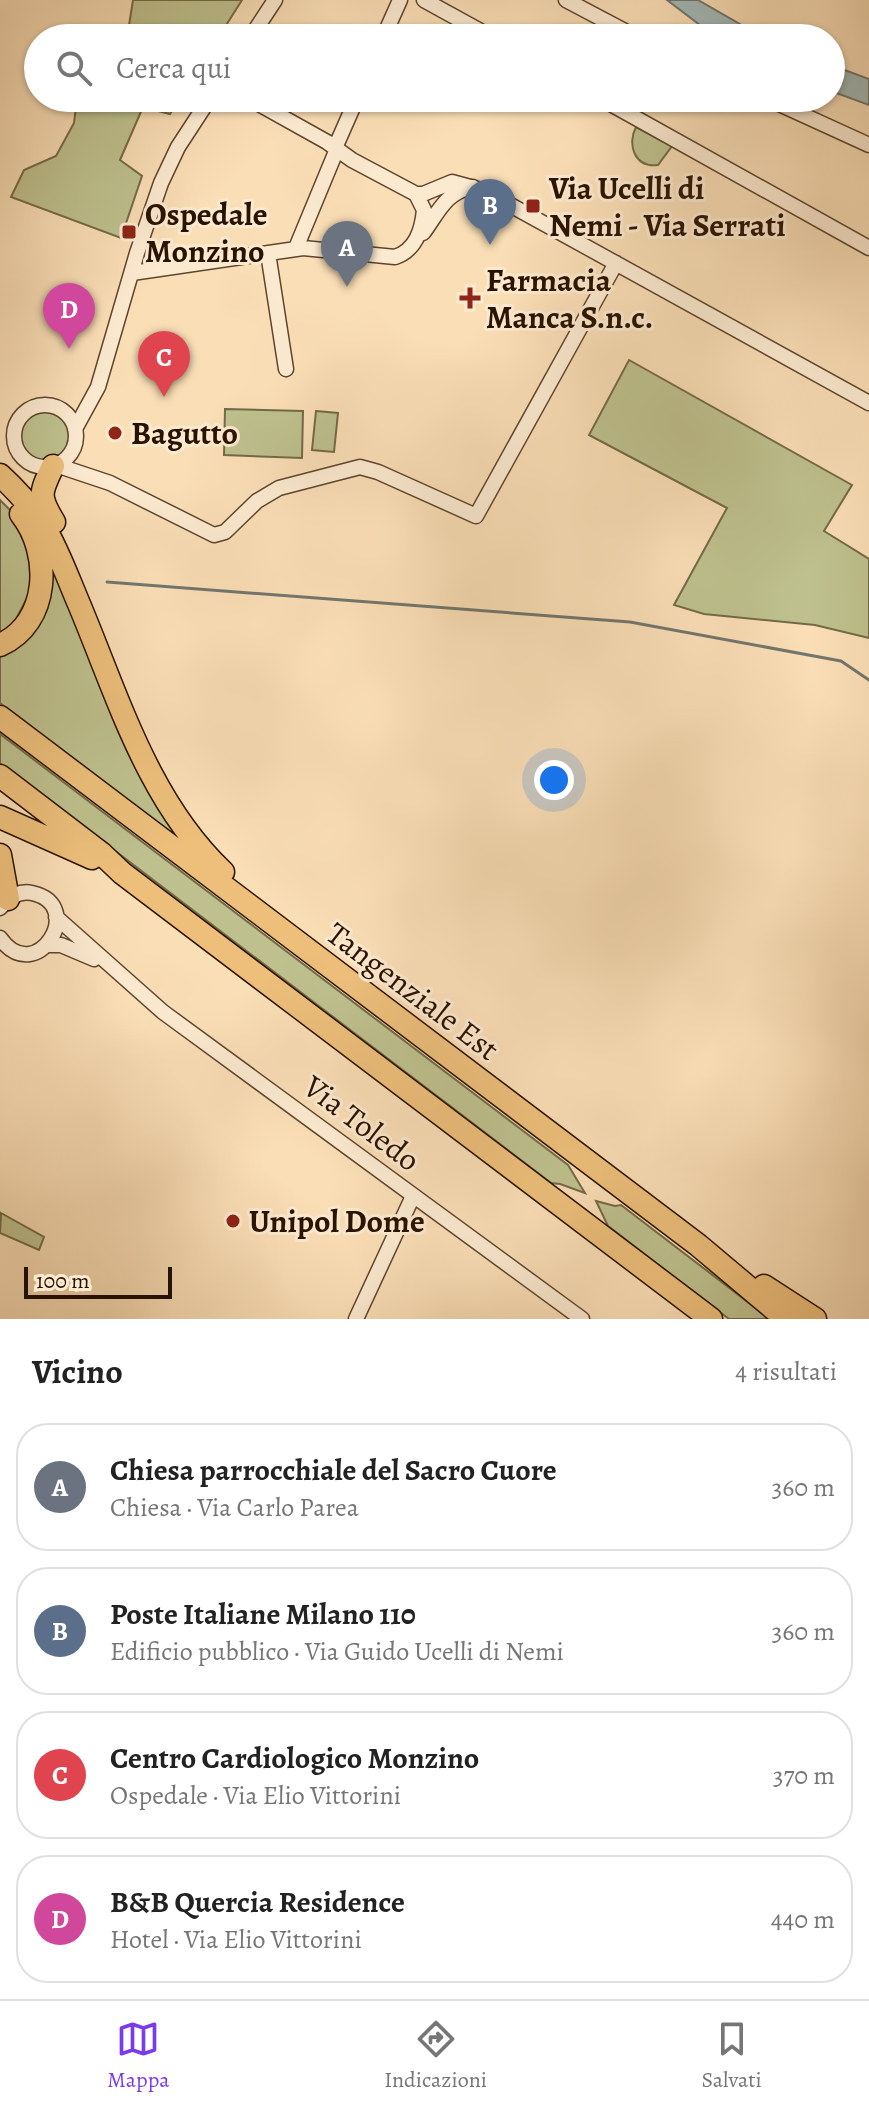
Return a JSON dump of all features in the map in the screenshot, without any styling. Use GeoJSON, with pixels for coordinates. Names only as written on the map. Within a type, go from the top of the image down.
{"type":"FeatureCollection","features":[{"type":"Feature","properties":{"kind":"highway"},"geometry":{"type":"LineString","coordinates":[[55,466],[43,486],[42,500],[59,531],[89,602],[100,639],[100,654]]}},
{"type":"Feature","properties":{"kind":"highway"},"geometry":{"type":"LineString","coordinates":[[0,475],[23,496],[55,542],[145,760],[173,815],[211,861],[292,940]]}},
{"type":"Feature","properties":{"kind":"highway"},"geometry":{"type":"LineString","coordinates":[[0,494],[33,532],[42,568],[38,603],[30,618],[19,632],[0,645]]}},
{"type":"Feature","properties":{"kind":"highway","name":"Tangenziale Est"},"geometry":{"type":"LineString","coordinates":[[0,717],[698,1245],[805,1317]]}},
{"type":"Feature","properties":{"kind":"highway"},"geometry":{"type":"LineString","coordinates":[[0,776],[102,854],[122,873],[711,1319]]}},
{"type":"Feature","properties":{"kind":"highway"},"geometry":{"type":"LineString","coordinates":[[0,817],[122,873]]}},
{"type":"Feature","properties":{"kind":"highway"},"geometry":{"type":"LineString","coordinates":[[0,855],[3,903]]}},
{"type":"Feature","properties":{"kind":"highway"},"geometry":{"type":"LineString","coordinates":[[632,1262],[692,1319]]}},
{"type":"Feature","properties":{"kind":"street"},"geometry":{"type":"LineString","coordinates":[[259,24],[275,0]]}},
{"type":"Feature","properties":{"kind":"street"},"geometry":{"type":"LineString","coordinates":[[389,24],[400,0]]}},
{"type":"Feature","properties":{"kind":"street"},"geometry":{"type":"LineString","coordinates":[[424,0],[468,24]]}},
{"type":"Feature","properties":{"kind":"street"},"geometry":{"type":"LineString","coordinates":[[566,0],[611,24]]}},
{"type":"Feature","properties":{"kind":"street"},"geometry":{"type":"LineString","coordinates":[[84,473],[73,450],[75,429],[92,401],[101,378],[146,225],[167,168],[201,112]]}},
{"type":"Feature","properties":{"kind":"street"},"geometry":{"type":"LineString","coordinates":[[273,112],[416,194],[449,182],[474,187],[869,403]]}},
{"type":"Feature","properties":{"kind":"street"},"geometry":{"type":"LineString","coordinates":[[296,248],[351,112]]}},
{"type":"Feature","properties":{"kind":"street"},"geometry":{"type":"LineString","coordinates":[[625,112],[869,248]]}},
{"type":"Feature","properties":{"kind":"street"},"geometry":{"type":"LineString","coordinates":[[797,112],[869,145]]}},
{"type":"Feature","properties":{"kind":"street"},"geometry":{"type":"LineString","coordinates":[[132,273],[311,247],[392,257],[403,254],[414,244],[446,200],[462,189],[474,187]]}},
{"type":"Feature","properties":{"kind":"street"},"geometry":{"type":"LineString","coordinates":[[414,244],[424,210],[416,194]]}},
{"type":"Feature","properties":{"kind":"street"},"geometry":{"type":"LineString","coordinates":[[268,253],[286,369]]}},
{"type":"Feature","properties":{"kind":"street"},"geometry":{"type":"LineString","coordinates":[[75,429],[62,410],[50,405],[38,406],[27,410],[7,440],[28,463],[84,473],[214,535],[225,532],[257,501],[279,488],[360,467],[476,516],[616,263]]}},
{"type":"Feature","properties":{"kind":"street"},"geometry":{"type":"LineString","coordinates":[[62,410],[83,403],[94,394]]}},
{"type":"Feature","properties":{"kind":"street"},"geometry":{"type":"LineString","coordinates":[[1,421],[19,419]]}},
{"type":"Feature","properties":{"kind":"street"},"geometry":{"type":"LineString","coordinates":[[55,466],[73,450]]}},
{"type":"Feature","properties":{"kind":"street"},"geometry":{"type":"LineString","coordinates":[[3,903],[20,893],[37,895],[51,905],[56,917],[112,968]]}},
{"type":"Feature","properties":{"kind":"street"},"geometry":{"type":"LineString","coordinates":[[0,939],[11,949],[24,953],[38,951],[47,945],[55,932],[56,917]]}},
{"type":"Feature","properties":{"kind":"street"},"geometry":{"type":"LineString","coordinates":[[47,945],[69,948],[112,968]]}},
{"type":"Feature","properties":{"kind":"street","name":"Via Toledo"},"geometry":{"type":"LineString","coordinates":[[112,968],[163,1012],[582,1319]]}},
{"type":"Feature","properties":{"kind":"street"},"geometry":{"type":"LineString","coordinates":[[356,1319],[413,1196]]}},
{"type":"Feature","properties":{"kind":"green space"},"geometry":{"type":"Polygon","coordinates":[[[133,0],[242,0],[227,24],[129,24],[133,0]]]}},
{"type":"Feature","properties":{"kind":"green space"},"geometry":{"type":"Polygon","coordinates":[[[75,112],[141,112],[120,160],[142,176],[121,238],[11,197],[24,170],[56,156],[74,123],[75,112]]]}},
{"type":"Feature","properties":{"kind":"green space"},"geometry":{"type":"Polygon","coordinates":[[[636,127],[672,146],[658,165],[643,163],[635,154],[632,141],[636,127]]]}},
{"type":"Feature","properties":{"kind":"green space"},"geometry":{"type":"Polygon","coordinates":[[[629,360],[852,485],[824,531],[869,559],[869,638],[815,625],[704,614],[674,605],[727,508],[589,435],[629,360]]]}},
{"type":"Feature","properties":{"kind":"green space"},"geometry":{"type":"Polygon","coordinates":[[[225,409],[303,411],[302,458],[224,455],[225,409]]]}},
{"type":"Feature","properties":{"kind":"green space"},"geometry":{"type":"Polygon","coordinates":[[[316,411],[338,413],[334,452],[312,450],[316,411]]]}},
{"type":"Feature","properties":{"kind":"green space"},"geometry":{"type":"Polygon","coordinates":[[[45,412],[62,420],[70,437],[62,454],[45,462],[28,454],[20,437],[28,420],[45,412]]]}},
{"type":"Feature","properties":{"kind":"green space"},"geometry":{"type":"Polygon","coordinates":[[[0,500],[33,543],[29,608],[0,640],[0,500]]]}},
{"type":"Feature","properties":{"kind":"green space"},"geometry":{"type":"Polygon","coordinates":[[[27,512],[182,837],[180,840],[0,703],[0,650],[45,563],[27,512]]]}},
{"type":"Feature","properties":{"kind":"green space"},"geometry":{"type":"Polygon","coordinates":[[[0,734],[568,1165],[585,1193],[551,1183],[0,763],[0,734]]]}},
{"type":"Feature","properties":{"kind":"green space"},"geometry":{"type":"Polygon","coordinates":[[[596,1201],[621,1205],[770,1319],[729,1319],[608,1226],[596,1201]]]}},
{"type":"Feature","properties":{"kind":"green space"},"geometry":{"type":"Polygon","coordinates":[[[1,1213],[44,1237],[39,1250],[0,1233],[1,1213]]]}},
{"type":"Feature","properties":{"kind":"water"},"geometry":{"type":"Polygon","coordinates":[[[667,0],[698,0],[740,24],[699,24],[667,0]]]}},
{"type":"Feature","properties":{"kind":"water"},"geometry":{"type":"Polygon","coordinates":[[[845,70],[869,79],[869,105],[845,96],[845,70]]]}},
{"type":"Feature","properties":{"kind":"waterway"},"geometry":{"type":"LineString","coordinates":[[107,582],[630,622],[841,661],[869,680]]}},
{"type":"Feature","properties":{"kind":"place","name":"Via Ucelli di Nemi - Via Serrati"},"geometry":{"type":"Point","coordinates":[533,206]}},
{"type":"Feature","properties":{"kind":"place","name":"Ospedale Monzino"},"geometry":{"type":"Point","coordinates":[129,232]}},
{"type":"Feature","properties":{"kind":"place","name":"Poste Italiane Milano 110"},"geometry":{"type":"Point","coordinates":[490,245]}},
{"type":"Feature","properties":{"kind":"place","name":"Chiesa parrocchiale del Sacro Cuore"},"geometry":{"type":"Point","coordinates":[347,287]}},
{"type":"Feature","properties":{"kind":"place","name":"Farmacia Manca S.n.c."},"geometry":{"type":"Point","coordinates":[470,298]}},
{"type":"Feature","properties":{"kind":"place","name":"B&B Quercia Residence"},"geometry":{"type":"Point","coordinates":[69,349]}},
{"type":"Feature","properties":{"kind":"place","name":"Centro Cardiologico Monzino"},"geometry":{"type":"Point","coordinates":[164,397]}},
{"type":"Feature","properties":{"kind":"place","name":"Bagutto"},"geometry":{"type":"Point","coordinates":[115,433]}},
{"type":"Feature","properties":{"kind":"place","name":"Unipol Dome"},"geometry":{"type":"Point","coordinates":[233,1221]}}]}
